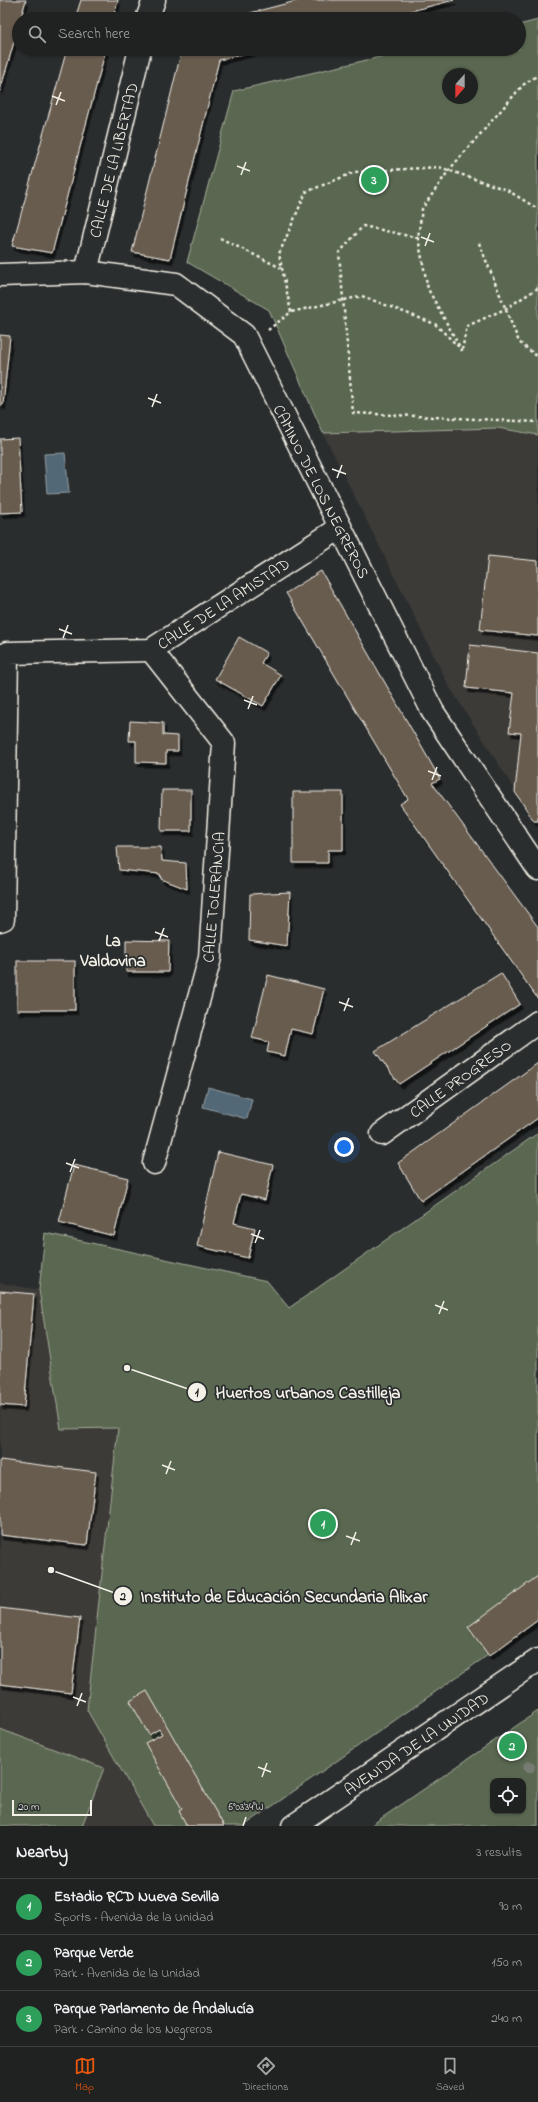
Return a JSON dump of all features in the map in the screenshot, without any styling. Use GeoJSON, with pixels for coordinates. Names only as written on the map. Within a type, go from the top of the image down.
{"type":"FeatureCollection","features":[{"type":"Feature","properties":{"kind":"street"},"geometry":{"type":"LineString","coordinates":[[150,12],[154,0]]}},
{"type":"Feature","properties":{"kind":"street","name":"CALLE DE LA LIBERTAD"},"geometry":{"type":"LineString","coordinates":[[86,272],[138,56]]}},
{"type":"Feature","properties":{"kind":"street","name":"CAMINO DE LOS NEGREROS"},"geometry":{"type":"LineString","coordinates":[[0,275],[86,272],[176,284],[244,335],[432,712],[538,869]]}},
{"type":"Feature","properties":{"kind":"street","name":"CALLE DE LA AMISTAD"},"geometry":{"type":"LineString","coordinates":[[0,920],[3,920],[7,653],[151,650],[340,528]]}},
{"type":"Feature","properties":{"kind":"street","name":"CALLE TOLERANCIA"},"geometry":{"type":"LineString","coordinates":[[151,650],[224,743],[210,958],[154,1163]]}},
{"type":"Feature","properties":{"kind":"street","name":"CALLE PROGRESO"},"geometry":{"type":"LineString","coordinates":[[382,1134],[538,1022]]}},
{"type":"Feature","properties":{"kind":"street","name":"AVENIDA DE LA UNIDAD"},"geometry":{"type":"LineString","coordinates":[[293,1826],[538,1660]]}},
{"type":"Feature","properties":{"kind":"path"},"geometry":{"type":"LineString","coordinates":[[462,351],[428,289],[418,238],[422,209],[449,170],[523,85],[538,75]]}},
{"type":"Feature","properties":{"kind":"path"},"geometry":{"type":"LineString","coordinates":[[462,351],[435,324],[362,296],[291,312],[278,254],[306,192],[355,172],[439,167],[506,190],[538,209]]}},
{"type":"Feature","properties":{"kind":"path"},"geometry":{"type":"LineString","coordinates":[[418,238],[363,226],[339,253],[353,413],[538,422]]}},
{"type":"Feature","properties":{"kind":"path"},"geometry":{"type":"LineString","coordinates":[[220,238],[282,268]]}},
{"type":"Feature","properties":{"kind":"path"},"geometry":{"type":"LineString","coordinates":[[479,243],[519,342],[538,357]]}},
{"type":"Feature","properties":{"kind":"path"},"geometry":{"type":"LineString","coordinates":[[462,351],[467,326],[505,309],[538,288]]}},
{"type":"Feature","properties":{"kind":"shaded area"},"geometry":{"type":"Polygon","coordinates":[[[498,428],[538,435],[538,826],[449,686],[323,433],[498,428]]]}},
{"type":"Feature","properties":{"kind":"shaded area"},"geometry":{"type":"Polygon","coordinates":[[[0,1283],[39,1290],[61,1429],[118,1428],[87,1710],[153,1826],[0,1826],[0,1283]]]}},
{"type":"Feature","properties":{"kind":"green space"},"geometry":{"type":"Polygon","coordinates":[[[538,20],[538,435],[498,428],[323,433],[269,310],[187,262],[234,91],[384,56],[526,56],[526,23],[538,20]]]}},
{"type":"Feature","properties":{"kind":"green space"},"geometry":{"type":"Polygon","coordinates":[[[538,1133],[538,1620],[244,1826],[153,1826],[87,1710],[118,1428],[61,1429],[39,1290],[45,1233],[267,1281],[289,1308],[538,1133]]]}},
{"type":"Feature","properties":{"kind":"green space"},"geometry":{"type":"Polygon","coordinates":[[[538,1711],[538,1826],[370,1826],[538,1711]]]}},
{"type":"Feature","properties":{"kind":"green space"},"geometry":{"type":"Polygon","coordinates":[[[0,1729],[104,1768],[82,1826],[0,1826],[0,1729]]]}},
{"type":"Feature","properties":{"kind":"water"},"geometry":{"type":"Polygon","coordinates":[[[65,453],[69,493],[47,494],[44,454],[65,453]]]}},
{"type":"Feature","properties":{"kind":"water"},"geometry":{"type":"Polygon","coordinates":[[[208,1087],[252,1099],[247,1119],[203,1107],[208,1087]]]}},
{"type":"Feature","properties":{"kind":"building"},"geometry":{"type":"Polygon","coordinates":[[[0,0],[26,0],[23,12],[12,12],[12,49],[0,91],[0,0]]]}},
{"type":"Feature","properties":{"kind":"building"},"geometry":{"type":"Polygon","coordinates":[[[81,0],[118,0],[115,12],[77,12],[81,0]]]}},
{"type":"Feature","properties":{"kind":"building"},"geometry":{"type":"Polygon","coordinates":[[[300,0],[454,0],[407,12],[254,12],[300,0]]]}},
{"type":"Feature","properties":{"kind":"building"},"geometry":{"type":"Polygon","coordinates":[[[65,56],[104,56],[52,253],[12,246],[65,56]]]}},
{"type":"Feature","properties":{"kind":"building"},"geometry":{"type":"Polygon","coordinates":[[[180,56],[235,56],[219,60],[170,259],[132,252],[180,56]]]}},
{"type":"Feature","properties":{"kind":"building"},"geometry":{"type":"Polygon","coordinates":[[[0,335],[10,336],[3,405],[0,405],[0,335]]]}},
{"type":"Feature","properties":{"kind":"building"},"geometry":{"type":"Polygon","coordinates":[[[18,438],[22,512],[0,513],[0,439],[18,438]]]}},
{"type":"Feature","properties":{"kind":"building"},"geometry":{"type":"Polygon","coordinates":[[[488,556],[538,561],[538,636],[480,630],[488,556]]]}},
{"type":"Feature","properties":{"kind":"building"},"geometry":{"type":"Polygon","coordinates":[[[321,571],[440,779],[432,783],[538,927],[538,999],[400,804],[408,799],[286,593],[321,571]]]}},
{"type":"Feature","properties":{"kind":"building"},"geometry":{"type":"Polygon","coordinates":[[[239,637],[267,653],[261,663],[281,675],[263,706],[215,679],[239,637]]]}},
{"type":"Feature","properties":{"kind":"building"},"geometry":{"type":"Polygon","coordinates":[[[470,645],[538,653],[538,821],[534,821],[515,792],[521,733],[509,732],[514,693],[466,688],[470,645]]]}},
{"type":"Feature","properties":{"kind":"building"},"geometry":{"type":"Polygon","coordinates":[[[130,721],[163,723],[163,735],[178,736],[178,751],[166,751],[166,763],[136,762],[136,741],[129,741],[130,721]]]}},
{"type":"Feature","properties":{"kind":"building"},"geometry":{"type":"Polygon","coordinates":[[[162,790],[191,790],[191,831],[161,831],[162,790]]]}},
{"type":"Feature","properties":{"kind":"building"},"geometry":{"type":"Polygon","coordinates":[[[293,792],[343,792],[343,850],[328,850],[328,863],[293,863],[293,792]]]}},
{"type":"Feature","properties":{"kind":"building"},"geometry":{"type":"Polygon","coordinates":[[[117,847],[161,847],[162,861],[186,863],[187,889],[161,879],[160,874],[119,870],[117,847]]]}},
{"type":"Feature","properties":{"kind":"building"},"geometry":{"type":"Polygon","coordinates":[[[290,892],[287,946],[249,940],[250,894],[290,892]]]}},
{"type":"Feature","properties":{"kind":"building"},"geometry":{"type":"Polygon","coordinates":[[[126,940],[169,941],[168,972],[126,972],[126,940]]]}},
{"type":"Feature","properties":{"kind":"building"},"geometry":{"type":"Polygon","coordinates":[[[17,961],[75,961],[75,1010],[17,1010],[17,961]]]}},
{"type":"Feature","properties":{"kind":"building"},"geometry":{"type":"Polygon","coordinates":[[[501,973],[520,1004],[399,1084],[375,1051],[501,973]]]}},
{"type":"Feature","properties":{"kind":"building"},"geometry":{"type":"Polygon","coordinates":[[[268,975],[324,989],[313,1034],[291,1029],[285,1056],[267,1052],[269,1042],[252,1038],[268,975]]]}},
{"type":"Feature","properties":{"kind":"building"},"geometry":{"type":"Polygon","coordinates":[[[538,1063],[538,1118],[421,1201],[398,1163],[538,1063]]]}},
{"type":"Feature","properties":{"kind":"building"},"geometry":{"type":"Polygon","coordinates":[[[218,1152],[273,1165],[265,1200],[241,1194],[234,1223],[255,1228],[248,1258],[197,1246],[218,1152]]]}},
{"type":"Feature","properties":{"kind":"building"},"geometry":{"type":"Polygon","coordinates":[[[74,1165],[128,1178],[114,1236],[59,1222],[74,1165]]]}},
{"type":"Feature","properties":{"kind":"building"},"geometry":{"type":"Polygon","coordinates":[[[0,1291],[34,1294],[24,1407],[0,1405],[0,1291]]]}},
{"type":"Feature","properties":{"kind":"building"},"geometry":{"type":"Polygon","coordinates":[[[0,1460],[96,1472],[87,1545],[0,1535],[0,1460]]]}},
{"type":"Feature","properties":{"kind":"building"},"geometry":{"type":"Polygon","coordinates":[[[538,1576],[538,1620],[489,1656],[468,1627],[538,1576]]]}},
{"type":"Feature","properties":{"kind":"building"},"geometry":{"type":"Polygon","coordinates":[[[0,1608],[80,1618],[71,1693],[0,1684],[0,1608]]]}},
{"type":"Feature","properties":{"kind":"building"},"geometry":{"type":"Polygon","coordinates":[[[147,1691],[224,1826],[187,1826],[179,1811],[182,1809],[145,1743],[162,1734],[159,1729],[149,1735],[130,1701],[147,1691]]]}},
{"type":"Feature","properties":{"kind":"place","name":"Parque Parlamento de Andalucía"},"geometry":{"type":"Point","coordinates":[374,180]}},
{"type":"Feature","properties":{"kind":"place","name":"Huertos urbanos Castilleja"},"geometry":{"type":"Point","coordinates":[127,1368]}},
{"type":"Feature","properties":{"kind":"place","name":"Estadio RCD Nueva Sevilla"},"geometry":{"type":"Point","coordinates":[323,1524]}},
{"type":"Feature","properties":{"kind":"place","name":"Instituto de Educación Secundaria Alixar"},"geometry":{"type":"Point","coordinates":[51,1570]}},
{"type":"Feature","properties":{"kind":"place","name":"Parque Verde"},"geometry":{"type":"Point","coordinates":[512,1746]}},
{"type":"Feature","properties":{"kind":"district","name":"La Valdovina"},"geometry":{"type":"Point","coordinates":[113,950]}}]}
